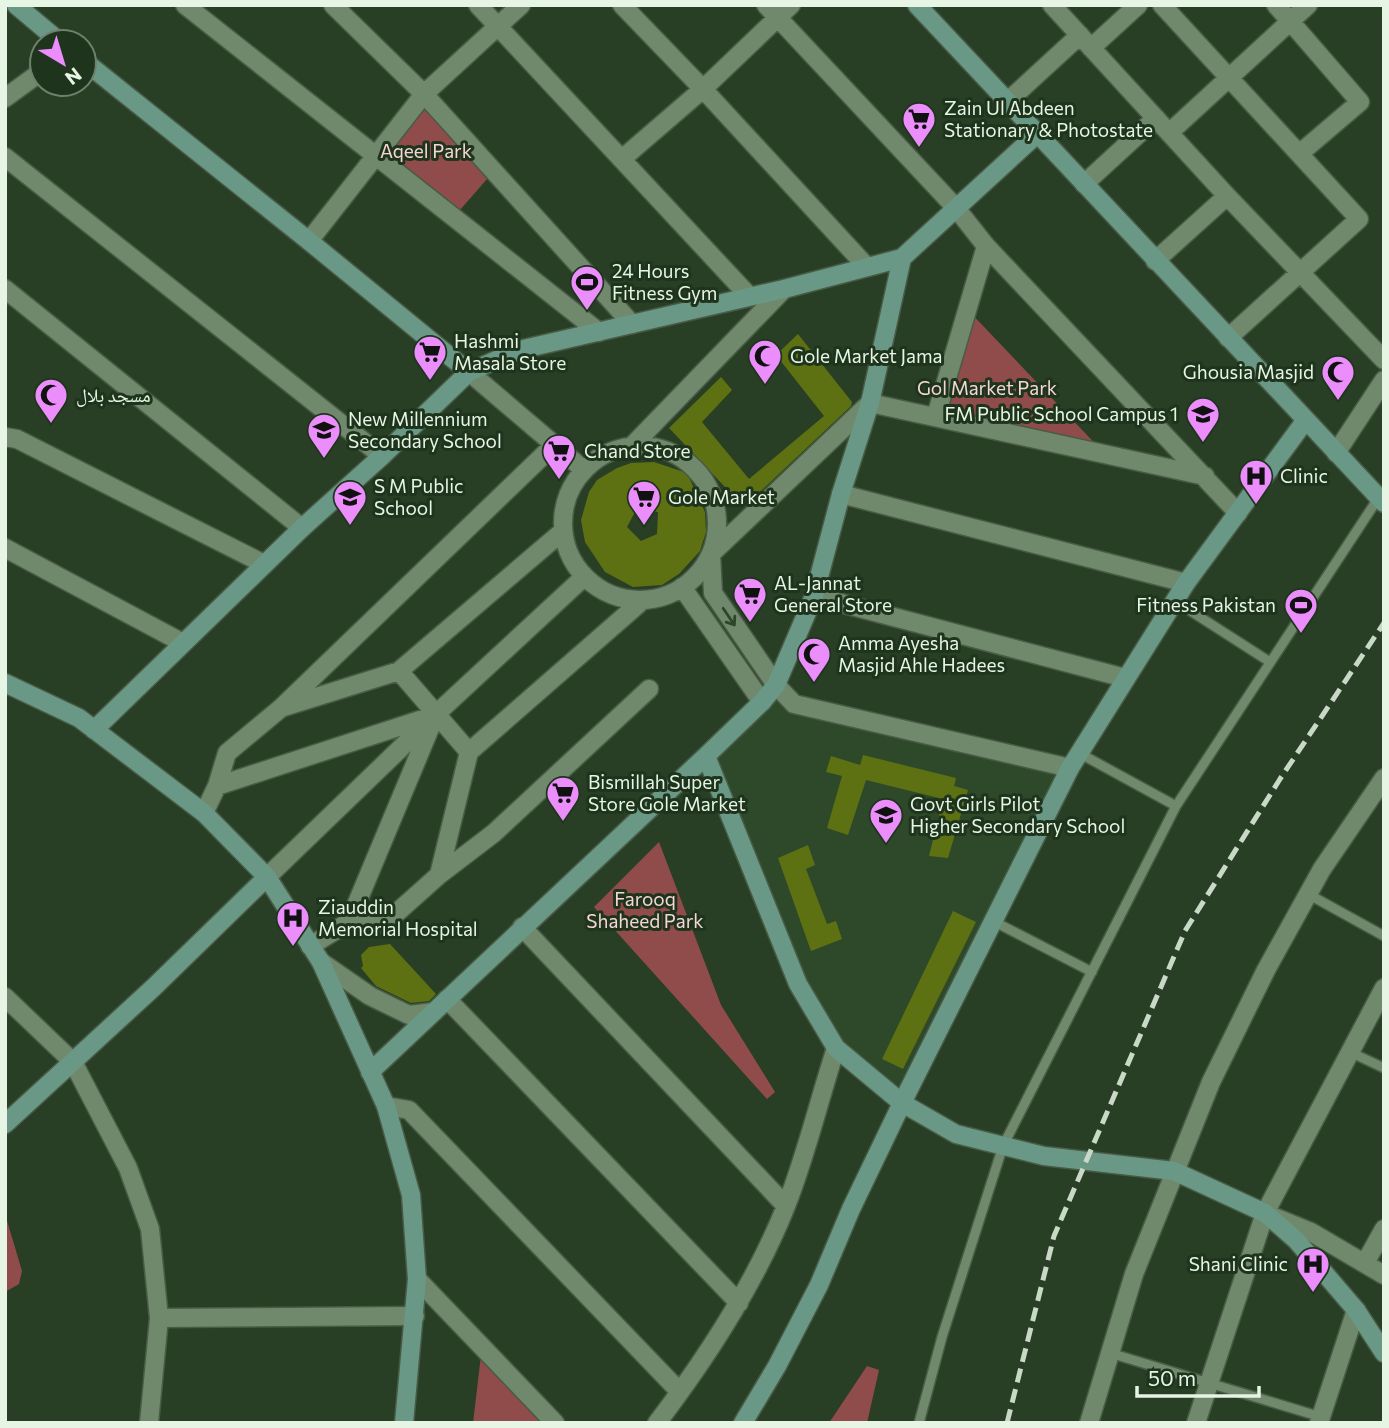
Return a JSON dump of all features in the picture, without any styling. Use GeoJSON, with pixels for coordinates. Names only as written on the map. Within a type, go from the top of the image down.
{"type":"FeatureCollection","features":[{"type":"Feature","properties":{"kind":"street"},"geometry":{"type":"LineString","coordinates":[[16,5],[43,28]]}},
{"type":"Feature","properties":{"kind":"street"},"geometry":{"type":"LineString","coordinates":[[186,5],[599,332]]}},
{"type":"Feature","properties":{"kind":"street"},"geometry":{"type":"LineString","coordinates":[[333,5],[424,94],[632,324]]}},
{"type":"Feature","properties":{"kind":"street"},"geometry":{"type":"LineString","coordinates":[[478,5],[749,296]]}},
{"type":"Feature","properties":{"kind":"street"},"geometry":{"type":"LineString","coordinates":[[309,241],[424,94],[521,5]]}},
{"type":"Feature","properties":{"kind":"street"},"geometry":{"type":"LineString","coordinates":[[622,5],[867,267]]}},
{"type":"Feature","properties":{"kind":"street"},"geometry":{"type":"LineString","coordinates":[[623,158],[703,89],[772,12],[791,5]]}},
{"type":"Feature","properties":{"kind":"street"},"geometry":{"type":"LineString","coordinates":[[1052,5],[1227,196],[1384,360]]}},
{"type":"Feature","properties":{"kind":"street"},"geometry":{"type":"LineString","coordinates":[[1007,102],[1138,5]]}},
{"type":"Feature","properties":{"kind":"street"},"geometry":{"type":"LineString","coordinates":[[1162,5],[1359,219],[1228,338]]}},
{"type":"Feature","properties":{"kind":"street"},"geometry":{"type":"LineString","coordinates":[[1276,5],[1360,102],[1299,153]]}},
{"type":"Feature","properties":{"kind":"street"},"geometry":{"type":"LineString","coordinates":[[1169,133],[1308,5]]}},
{"type":"Feature","properties":{"kind":"street"},"geometry":{"type":"LineString","coordinates":[[920,6],[1155,261],[1381,500]]}},
{"type":"Feature","properties":{"kind":"street"},"geometry":{"type":"LineString","coordinates":[[772,12],[956,208],[986,246],[1238,513]]}},
{"type":"Feature","properties":{"kind":"street"},"geometry":{"type":"LineString","coordinates":[[98,72],[309,241],[584,470]]}},
{"type":"Feature","properties":{"kind":"street"},"geometry":{"type":"LineString","coordinates":[[5,98],[28,81]]}},
{"type":"Feature","properties":{"kind":"street"},"geometry":{"type":"LineString","coordinates":[[1084,184],[1156,118]]}},
{"type":"Feature","properties":{"kind":"street"},"geometry":{"type":"LineString","coordinates":[[94,730],[264,564],[469,372],[519,350],[784,289],[902,258],[1037,134]]}},
{"type":"Feature","properties":{"kind":"street"},"geometry":{"type":"LineString","coordinates":[[5,156],[382,456]]}},
{"type":"Feature","properties":{"kind":"street"},"geometry":{"type":"LineString","coordinates":[[1155,261],[1227,196]]}},
{"type":"Feature","properties":{"kind":"street"},"geometry":{"type":"LineString","coordinates":[[936,416],[986,246]]}},
{"type":"Feature","properties":{"kind":"street"},"geometry":{"type":"LineString","coordinates":[[370,1072],[706,756],[776,685],[814,596],[841,494],[870,403],[902,258]]}},
{"type":"Feature","properties":{"kind":"street"},"geometry":{"type":"LineString","coordinates":[[5,289],[302,528]]}},
{"type":"Feature","properties":{"kind":"street"},"geometry":{"type":"LineString","coordinates":[[632,446],[784,289]]}},
{"type":"Feature","properties":{"kind":"street"},"geometry":{"type":"LineString","coordinates":[[1336,453],[1384,380]]}},
{"type":"Feature","properties":{"kind":"street"},"geometry":{"type":"LineString","coordinates":[[870,403],[1205,476]]}},
{"type":"Feature","properties":{"kind":"street"},"geometry":{"type":"LineString","coordinates":[[870,403],[712,554],[694,579],[669,595],[643,600],[626,599],[601,590],[584,577],[568,552],[563,531],[565,504],[584,470],[606,454],[632,446],[665,449],[689,462],[706,482],[715,499],[718,526],[712,554],[713,593],[776,685],[794,704],[1074,761]]}},
{"type":"Feature","properties":{"kind":"street"},"geometry":{"type":"LineString","coordinates":[[743,1423],[777,1366],[819,1285],[851,1209],[902,1103],[1074,761],[1186,583],[1305,421]]}},
{"type":"Feature","properties":{"kind":"street"},"geometry":{"type":"LineString","coordinates":[[5,437],[17,439],[264,564]]}},
{"type":"Feature","properties":{"kind":"street"},"geometry":{"type":"LineString","coordinates":[[204,813],[227,753],[281,708],[555,444]]}},
{"type":"Feature","properties":{"kind":"street"},"geometry":{"type":"LineString","coordinates":[[841,494],[1186,583]]}},
{"type":"Feature","properties":{"kind":"street"},"geometry":{"type":"LineString","coordinates":[[281,708],[399,671],[563,531]]}},
{"type":"Feature","properties":{"kind":"street"},"geometry":{"type":"LineString","coordinates":[[5,548],[183,643]]}},
{"type":"Feature","properties":{"kind":"street"},"geometry":{"type":"LineString","coordinates":[[5,1125],[435,715],[584,577]]}},
{"type":"Feature","properties":{"kind":"street"},"geometry":{"type":"LineString","coordinates":[[682,587],[762,702]]}},
{"type":"Feature","properties":{"kind":"street"},"geometry":{"type":"LineString","coordinates":[[814,596],[1125,678]]}},
{"type":"Feature","properties":{"kind":"street"},"geometry":{"type":"LineString","coordinates":[[439,875],[469,752],[643,600]]}},
{"type":"Feature","properties":{"kind":"street"},"geometry":{"type":"LineString","coordinates":[[399,671],[469,752]]}},
{"type":"Feature","properties":{"kind":"street"},"geometry":{"type":"LineString","coordinates":[[5,683],[79,718],[204,813],[267,877],[321,962],[386,1106],[411,1195],[417,1279],[404,1423]]}},
{"type":"Feature","properties":{"kind":"street"},"geometry":{"type":"LineString","coordinates":[[349,922],[383,925],[439,875],[494,833],[649,689]]}},
{"type":"Feature","properties":{"kind":"street"},"geometry":{"type":"LineString","coordinates":[[216,786],[435,715]]}},
{"type":"Feature","properties":{"kind":"street"},"geometry":{"type":"LineString","coordinates":[[310,946],[349,922],[435,715]]}},
{"type":"Feature","properties":{"kind":"street"},"geometry":{"type":"LineString","coordinates":[[706,756],[798,984],[836,1048],[902,1103],[956,1134],[1003,1146],[1045,1156],[1174,1171],[1311,1232],[1384,1275]]}},
{"type":"Feature","properties":{"kind":"street"},"geometry":{"type":"LineString","coordinates":[[1089,1423],[1134,1274],[1211,1082],[1266,970],[1322,869],[1384,778]]}},
{"type":"Feature","properties":{"kind":"street"},"geometry":{"type":"LineString","coordinates":[[522,928],[786,1206]]}},
{"type":"Feature","properties":{"kind":"street"},"geometry":{"type":"LineString","coordinates":[[321,962],[370,996],[409,1015],[433,1012]]}},
{"type":"Feature","properties":{"kind":"street"},"geometry":{"type":"LineString","coordinates":[[1196,1423],[1265,1213],[1384,988]]}},
{"type":"Feature","properties":{"kind":"street"},"geometry":{"type":"LineString","coordinates":[[5,997],[73,1062],[128,1168],[150,1229],[159,1318],[149,1423]]}},
{"type":"Feature","properties":{"kind":"street"},"geometry":{"type":"LineString","coordinates":[[447,999],[739,1303]]}},
{"type":"Feature","properties":{"kind":"street"},"geometry":{"type":"LineString","coordinates":[[657,1423],[739,1303],[786,1206],[836,1048]]}},
{"type":"Feature","properties":{"kind":"street"},"geometry":{"type":"LineString","coordinates":[[386,1106],[409,1110],[680,1392]]}},
{"type":"Feature","properties":{"kind":"street"},"geometry":{"type":"LineString","coordinates":[[1265,1213],[1296,1240],[1356,1310],[1384,1353]]}},
{"type":"Feature","properties":{"kind":"street"},"geometry":{"type":"LineString","coordinates":[[1365,1263],[1384,1229]]}},
{"type":"Feature","properties":{"kind":"street"},"geometry":{"type":"LineString","coordinates":[[417,1279],[555,1423]]}},
{"type":"Feature","properties":{"kind":"street"},"geometry":{"type":"LineString","coordinates":[[1320,1420],[1356,1310]]}},
{"type":"Feature","properties":{"kind":"street"},"geometry":{"type":"LineString","coordinates":[[159,1318],[415,1317]]}},
{"type":"Feature","properties":{"kind":"lane"},"geometry":{"type":"LineString","coordinates":[[919,1423],[942,1338],[1003,1146],[1176,806],[1381,500]]}},
{"type":"Feature","properties":{"kind":"lane"},"geometry":{"type":"LineString","coordinates":[[1175,601],[1270,662]]}},
{"type":"Feature","properties":{"kind":"lane"},"geometry":{"type":"LineString","coordinates":[[1074,761],[1176,806]]}},
{"type":"Feature","properties":{"kind":"lane"},"geometry":{"type":"LineString","coordinates":[[1308,894],[1384,936]]}},
{"type":"Feature","properties":{"kind":"lane"},"geometry":{"type":"LineString","coordinates":[[993,921],[1092,972]]}},
{"type":"Feature","properties":{"kind":"lane"},"geometry":{"type":"LineString","coordinates":[[1350,1052],[1384,1068]]}},
{"type":"Feature","properties":{"kind":"lane"},"geometry":{"type":"LineString","coordinates":[[1110,1353],[1320,1420]]}},
{"type":"Feature","properties":{"kind":"shaded area","name":"Govt Girls Pilot Higher Secondary School"},"geometry":{"type":"Polygon","coordinates":[[[776,685],[794,704],[1070,768],[902,1103],[836,1048],[706,756],[776,685]]]}},
{"type":"Feature","properties":{"kind":"green space","name":"Aqeel Park"},"geometry":{"type":"Polygon","coordinates":[[[424,94],[494,171],[453,218],[376,158],[424,94]]]}},
{"type":"Feature","properties":{"kind":"green space","name":"Gol Market Park"},"geometry":{"type":"Polygon","coordinates":[[[967,309],[1105,454],[936,417],[967,309]]]}},
{"type":"Feature","properties":{"kind":"green space","name":"Farooq Shaheed Park"},"geometry":{"type":"Polygon","coordinates":[[[659,842],[721,1005],[775,1092],[767,1099],[594,907],[659,842]]]}},
{"type":"Feature","properties":{"kind":"green space"},"geometry":{"type":"Polygon","coordinates":[[[5,1214],[22,1271],[19,1284],[5,1292],[5,1214]]]}},
{"type":"Feature","properties":{"kind":"green space"},"geometry":{"type":"Polygon","coordinates":[[[482,1347],[555,1423],[473,1423],[482,1347]]]}},
{"type":"Feature","properties":{"kind":"green space"},"geometry":{"type":"Polygon","coordinates":[[[867,1366],[879,1370],[867,1423],[829,1423],[867,1366]]]}},
{"type":"Feature","properties":{"kind":"building"},"geometry":{"type":"Polygon","coordinates":[[[798,334],[852,402],[851,406],[744,507],[669,428],[721,377],[732,390],[702,422],[749,479],[824,416],[776,355],[798,334]]]}},
{"type":"Feature","properties":{"kind":"building"},"geometry":{"type":"Polygon","coordinates":[[[654,462],[687,473],[705,512],[706,532],[700,551],[679,574],[662,585],[633,587],[605,572],[585,542],[581,520],[589,492],[597,480],[631,463],[654,462]],[[636,510],[627,527],[641,541],[657,534],[658,512],[636,510]]]}},
{"type":"Feature","properties":{"kind":"building"},"geometry":{"type":"Polygon","coordinates":[[[863,755],[956,778],[954,786],[968,790],[948,858],[929,856],[943,799],[866,780],[848,835],[827,828],[842,776],[826,772],[831,756],[860,765],[863,755]]]}},
{"type":"Feature","properties":{"kind":"building"},"geometry":{"type":"Polygon","coordinates":[[[808,845],[815,865],[806,869],[827,924],[836,921],[842,939],[811,951],[778,858],[808,845]]]}},
{"type":"Feature","properties":{"kind":"building"},"geometry":{"type":"Polygon","coordinates":[[[953,911],[976,922],[903,1069],[882,1059],[953,911]]]}},
{"type":"Feature","properties":{"kind":"building"},"geometry":{"type":"Polygon","coordinates":[[[390,944],[436,994],[429,1001],[411,1003],[376,986],[361,968],[361,955],[369,947],[390,944]]]}},
{"type":"Feature","properties":{"kind":"railway"},"geometry":{"type":"LineString","coordinates":[[1007,1423],[1054,1236],[1185,931],[1280,779],[1384,623]]}},
{"type":"Feature","properties":{"kind":"place","name":"Zain Ul Abdeen Stationary & Photostate"},"geometry":{"type":"Point","coordinates":[919,149]}},
{"type":"Feature","properties":{"kind":"place","name":"24 Hours Fitness Gym"},"geometry":{"type":"Point","coordinates":[587,312]}},
{"type":"Feature","properties":{"kind":"place","name":"Hashmi Masala Store"},"geometry":{"type":"Point","coordinates":[430,382]}},
{"type":"Feature","properties":{"kind":"place","name":"Gole Market Jama"},"geometry":{"type":"Point","coordinates":[765,386]}},
{"type":"Feature","properties":{"kind":"place","name":"Ghousia Masjid"},"geometry":{"type":"Point","coordinates":[1338,402]}},
{"type":"Feature","properties":{"kind":"place","name":"مسجد بلال"},"geometry":{"type":"Point","coordinates":[51,425]}},
{"type":"Feature","properties":{"kind":"place","name":"FM Public School Campus 1"},"geometry":{"type":"Point","coordinates":[1203,444]}},
{"type":"Feature","properties":{"kind":"place","name":"New Millennium Secondary School"},"geometry":{"type":"Point","coordinates":[324,460]}},
{"type":"Feature","properties":{"kind":"place","name":"Chand Store"},"geometry":{"type":"Point","coordinates":[559,481]}},
{"type":"Feature","properties":{"kind":"place","name":"Clinic"},"geometry":{"type":"Point","coordinates":[1256,506]}},
{"type":"Feature","properties":{"kind":"place","name":"S M Public School"},"geometry":{"type":"Point","coordinates":[350,527]}},
{"type":"Feature","properties":{"kind":"place","name":"Gole Market"},"geometry":{"type":"Point","coordinates":[644,527]}},
{"type":"Feature","properties":{"kind":"place","name":"AL-Jannat General Store"},"geometry":{"type":"Point","coordinates":[750,624]}},
{"type":"Feature","properties":{"kind":"place","name":"Fitness Pakistan"},"geometry":{"type":"Point","coordinates":[1301,635]}},
{"type":"Feature","properties":{"kind":"place","name":"Amma Ayesha Masjid Ahle Hadees"},"geometry":{"type":"Point","coordinates":[814,684]}},
{"type":"Feature","properties":{"kind":"place","name":"Bismillah Super Store Gole Market"},"geometry":{"type":"Point","coordinates":[563,823]}},
{"type":"Feature","properties":{"kind":"place","name":"Govt Girls Pilot Higher Secondary School"},"geometry":{"type":"Point","coordinates":[886,845]}},
{"type":"Feature","properties":{"kind":"place","name":"Ziauddin Memorial Hospital"},"geometry":{"type":"Point","coordinates":[293,948]}},
{"type":"Feature","properties":{"kind":"place","name":"Shani Clinic"},"geometry":{"type":"Point","coordinates":[1313,1294]}}]}
